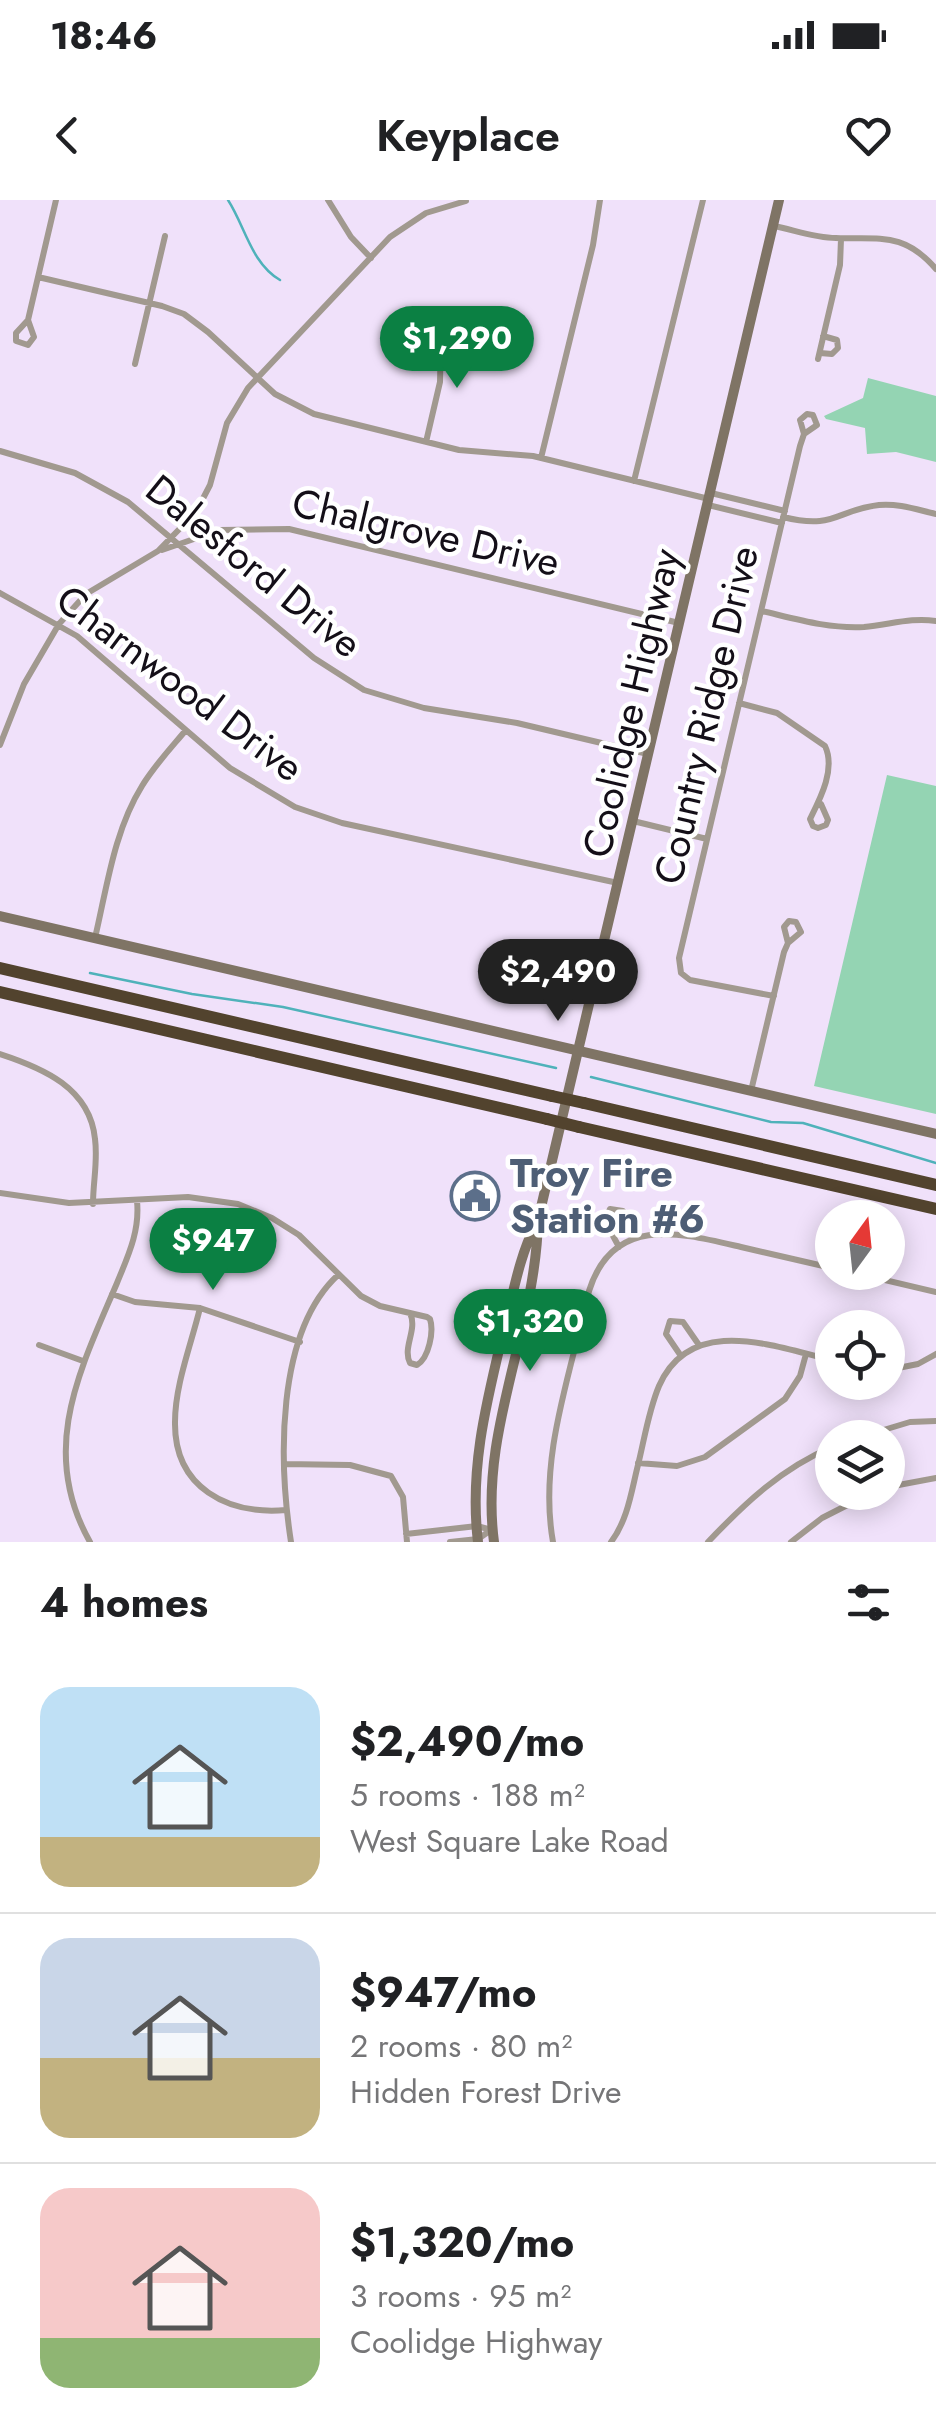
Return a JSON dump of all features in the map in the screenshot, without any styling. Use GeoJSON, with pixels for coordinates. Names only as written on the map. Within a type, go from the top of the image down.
{"type":"FeatureCollection","features":[{"type":"Feature","properties":{"kind":"highway"},"geometry":{"type":"LineString","coordinates":[[0,968],[936,1185]]}},
{"type":"Feature","properties":{"kind":"highway"},"geometry":{"type":"LineString","coordinates":[[0,992],[936,1209]]}},
{"type":"Feature","properties":{"kind":"main road","name":"Coolidge Highway"},"geometry":{"type":"LineString","coordinates":[[478,1536],[476,1474],[482,1424],[514,1288],[538,1220],[780,200]]}},
{"type":"Feature","properties":{"kind":"main road"},"geometry":{"type":"LineString","coordinates":[[0,916],[936,1134]]}},
{"type":"Feature","properties":{"kind":"main road","name":"Coolidge Highway"},"geometry":{"type":"LineString","coordinates":[[493,1536],[494,1446],[530,1291],[538,1220]]}},
{"type":"Feature","properties":{"kind":"street"},"geometry":{"type":"LineString","coordinates":[[28,320],[56,200]]}},
{"type":"Feature","properties":{"kind":"street"},"geometry":{"type":"LineString","coordinates":[[328,200],[351,237],[371,258]]}},
{"type":"Feature","properties":{"kind":"street"},"geometry":{"type":"LineString","coordinates":[[540,458],[593,244],[600,200]]}},
{"type":"Feature","properties":{"kind":"street"},"geometry":{"type":"LineString","coordinates":[[634,481],[703,200]]}},
{"type":"Feature","properties":{"kind":"street"},"geometry":{"type":"LineString","coordinates":[[0,745],[24,684],[59,624],[95,587],[158,551],[193,516],[210,485],[232,412],[256,378],[371,258],[415,219],[466,201]]}},
{"type":"Feature","properties":{"kind":"street"},"geometry":{"type":"LineString","coordinates":[[774,226],[840,238],[890,239],[906,244],[936,269]]}},
{"type":"Feature","properties":{"kind":"street"},"geometry":{"type":"LineString","coordinates":[[134,364],[164,236]]}},
{"type":"Feature","properties":{"kind":"street"},"geometry":{"type":"LineString","coordinates":[[824,336],[837,340],[838,348],[832,354],[819,356],[840,266],[840,238]]}},
{"type":"Feature","properties":{"kind":"street"},"geometry":{"type":"LineString","coordinates":[[927,260],[936,253]]}},
{"type":"Feature","properties":{"kind":"street"},"geometry":{"type":"LineString","coordinates":[[38,276],[149,303],[191,319],[282,399],[307,411],[469,451],[540,458],[784,517],[825,522],[888,504],[936,514]]}},
{"type":"Feature","properties":{"kind":"street"},"geometry":{"type":"LineString","coordinates":[[426,442],[440,382],[440,336]]}},
{"type":"Feature","properties":{"kind":"street","name":"Country Ridge Drive"},"geometry":{"type":"LineString","coordinates":[[774,996],[685,978],[679,958],[804,434]]}},
{"type":"Feature","properties":{"kind":"street","name":"Dalesford Drive"},"geometry":{"type":"LineString","coordinates":[[0,451],[98,484],[136,508],[314,658],[364,690],[412,705],[517,722],[649,755]]}},
{"type":"Feature","properties":{"kind":"street"},"geometry":{"type":"LineString","coordinates":[[710,499],[784,517]]}},
{"type":"Feature","properties":{"kind":"street"},"geometry":{"type":"LineString","coordinates":[[193,516],[208,533]]}},
{"type":"Feature","properties":{"kind":"street","name":"Chalgrove Drive"},"geometry":{"type":"LineString","coordinates":[[158,551],[208,533],[247,527],[300,530],[680,623]]}},
{"type":"Feature","properties":{"kind":"street","name":"Charnwood Drive"},"geometry":{"type":"LineString","coordinates":[[0,594],[59,624],[110,662],[252,783],[309,813],[619,883]]}},
{"type":"Feature","properties":{"kind":"street"},"geometry":{"type":"LineString","coordinates":[[762,610],[829,626],[936,620]]}},
{"type":"Feature","properties":{"kind":"street"},"geometry":{"type":"LineString","coordinates":[[739,703],[777,713],[826,746],[829,762],[820,804]]}},
{"type":"Feature","properties":{"kind":"street"},"geometry":{"type":"LineString","coordinates":[[95,938],[130,810],[147,778],[186,730]]}},
{"type":"Feature","properties":{"kind":"street"},"geometry":{"type":"LineString","coordinates":[[633,821],[707,839]]}},
{"type":"Feature","properties":{"kind":"street"},"geometry":{"type":"LineString","coordinates":[[751,1092],[788,942]]}},
{"type":"Feature","properties":{"kind":"street"},"geometry":{"type":"LineString","coordinates":[[0,1054],[56,1077],[83,1103],[96,1141],[92,1204]]}},
{"type":"Feature","properties":{"kind":"street"},"geometry":{"type":"LineString","coordinates":[[0,1193],[92,1204],[205,1198],[249,1208],[300,1235],[370,1302],[427,1317],[432,1323],[425,1357],[417,1364],[407,1358],[414,1324],[410,1313]]}},
{"type":"Feature","properties":{"kind":"street"},"geometry":{"type":"LineString","coordinates":[[90,1542],[74,1510],[67,1472],[70,1404],[83,1361],[135,1236],[137,1201]]}},
{"type":"Feature","properties":{"kind":"street"},"geometry":{"type":"LineString","coordinates":[[619,1248],[605,1222],[610,1209],[623,1210],[638,1237]]}},
{"type":"Feature","properties":{"kind":"street"},"geometry":{"type":"LineString","coordinates":[[553,1542],[548,1497],[554,1442],[592,1283],[599,1269],[619,1248],[638,1237],[678,1233],[815,1264]]}},
{"type":"Feature","properties":{"kind":"street"},"geometry":{"type":"LineString","coordinates":[[291,1542],[284,1464],[289,1394],[312,1308],[338,1275]]}},
{"type":"Feature","properties":{"kind":"street"},"geometry":{"type":"LineString","coordinates":[[905,1285],[936,1292]]}},
{"type":"Feature","properties":{"kind":"street"},"geometry":{"type":"LineString","coordinates":[[112,1294],[134,1302],[200,1308],[300,1342]]}},
{"type":"Feature","properties":{"kind":"street"},"geometry":{"type":"LineString","coordinates":[[200,1308],[176,1411],[180,1453],[193,1478],[218,1500],[250,1511],[286,1510]]}},
{"type":"Feature","properties":{"kind":"street"},"geometry":{"type":"LineString","coordinates":[[681,1356],[666,1334],[670,1322],[683,1322],[698,1345]]}},
{"type":"Feature","properties":{"kind":"street"},"geometry":{"type":"LineString","coordinates":[[612,1542],[626,1516],[659,1385],[681,1356],[698,1345],[740,1339],[815,1356]]}},
{"type":"Feature","properties":{"kind":"street"},"geometry":{"type":"LineString","coordinates":[[39,1345],[83,1361]]}},
{"type":"Feature","properties":{"kind":"street"},"geometry":{"type":"LineString","coordinates":[[638,1463],[676,1466],[697,1461],[714,1451],[785,1399],[800,1376],[806,1354]]}},
{"type":"Feature","properties":{"kind":"street"},"geometry":{"type":"LineString","coordinates":[[905,1367],[936,1354]]}},
{"type":"Feature","properties":{"kind":"street"},"geometry":{"type":"LineString","coordinates":[[905,1424],[936,1421]]}},
{"type":"Feature","properties":{"kind":"street"},"geometry":{"type":"LineString","coordinates":[[708,1542],[765,1486],[815,1454]]}},
{"type":"Feature","properties":{"kind":"street"},"geometry":{"type":"LineString","coordinates":[[284,1464],[350,1465],[387,1474],[401,1490],[407,1538],[493,1536]]}},
{"type":"Feature","properties":{"kind":"street"},"geometry":{"type":"LineString","coordinates":[[905,1484],[936,1478]]}},
{"type":"Feature","properties":{"kind":"street"},"geometry":{"type":"LineString","coordinates":[[792,1542],[838,1510]]}},
{"type":"Feature","properties":{"kind":"street"},"geometry":{"type":"LineString","coordinates":[[716,1534],[725,1542]]}},
{"type":"Feature","properties":{"kind":"street"},"geometry":{"type":"LineString","coordinates":[[450,1542],[478,1536]]}},
{"type":"Feature","properties":{"kind":"green space"},"geometry":{"type":"Polygon","coordinates":[[[868,378],[936,396],[936,462],[896,452],[867,454],[865,428],[826,419],[824,416],[863,398],[868,378]]]}},
{"type":"Feature","properties":{"kind":"green space"},"geometry":{"type":"Polygon","coordinates":[[[887,775],[936,786],[936,1114],[814,1086],[887,775]]]}},
{"type":"Feature","properties":{"kind":"waterway"},"geometry":{"type":"LineString","coordinates":[[228,200],[255,254],[280,280]]}},
{"type":"Feature","properties":{"kind":"waterway"},"geometry":{"type":"LineString","coordinates":[[90,973],[283,1007],[556,1068]]}},
{"type":"Feature","properties":{"kind":"waterway"},"geometry":{"type":"LineString","coordinates":[[591,1077],[771,1122],[803,1123],[936,1163]]}},
{"type":"Feature","properties":{"kind":"place","name":"Troy Fire Station #6"},"geometry":{"type":"Point","coordinates":[475,1196]}}]}
